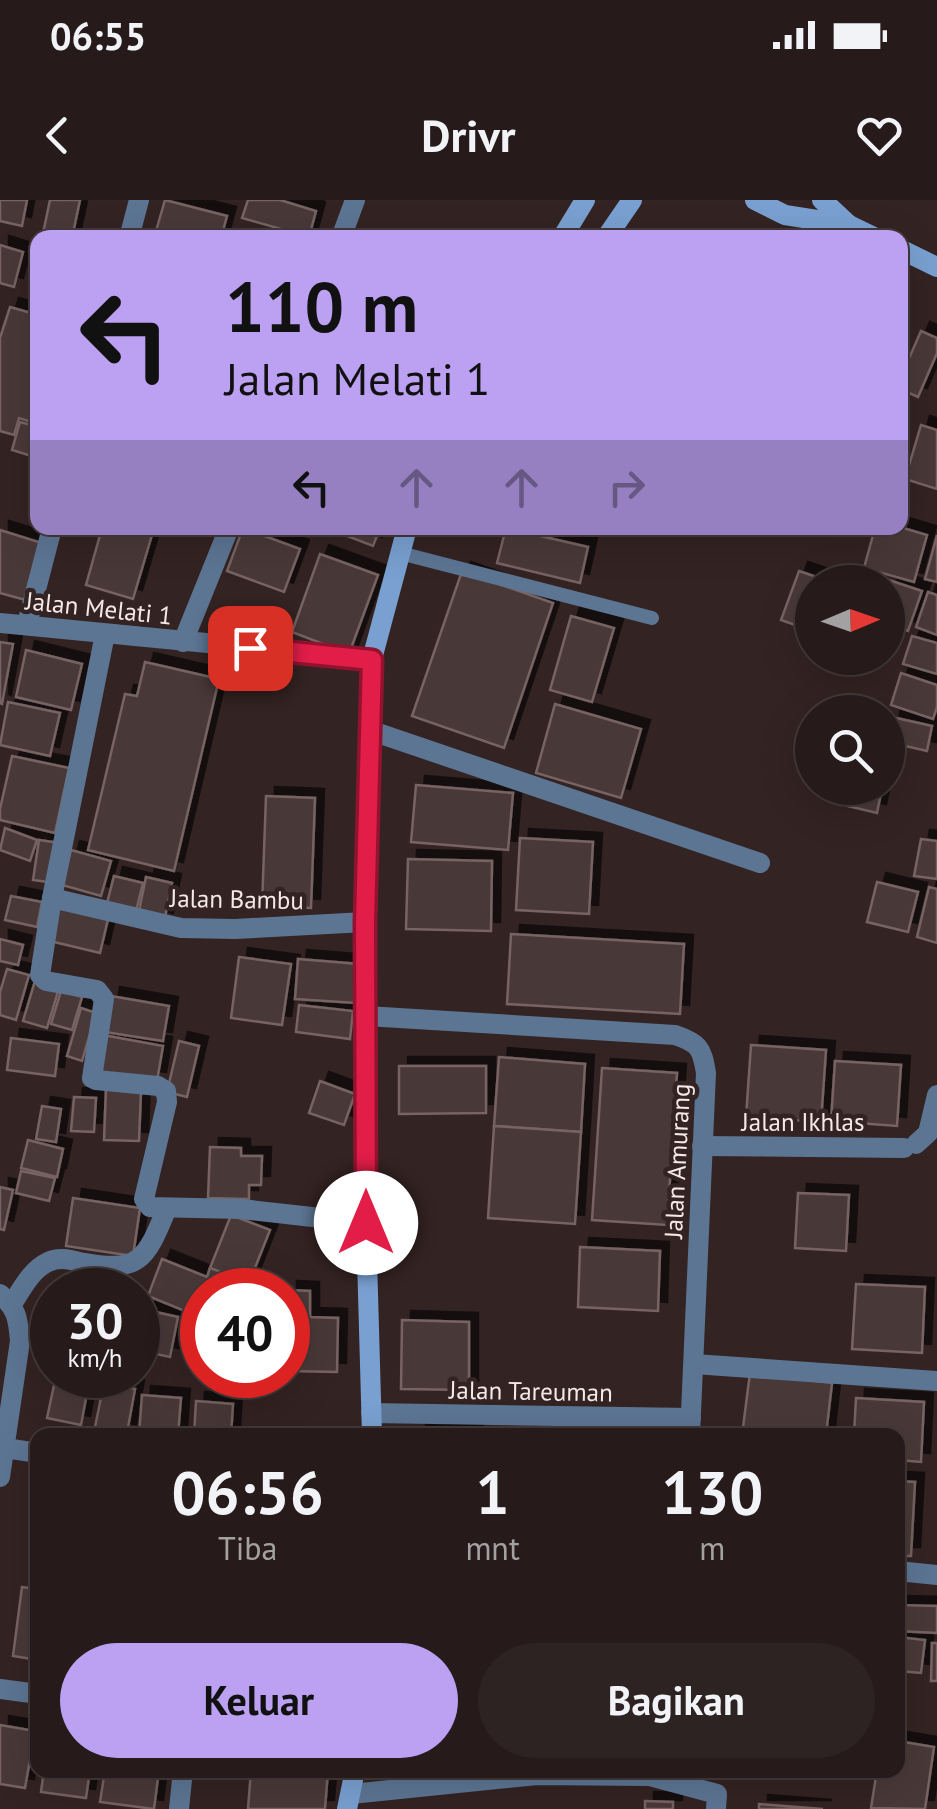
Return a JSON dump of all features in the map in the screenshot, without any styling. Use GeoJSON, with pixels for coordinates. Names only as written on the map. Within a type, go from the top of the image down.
{"type":"FeatureCollection","features":[{"type":"Feature","properties":{"kind":"street"},"geometry":{"type":"LineString","coordinates":[[131,230],[139,200]]}},
{"type":"Feature","properties":{"kind":"street"},"geometry":{"type":"LineString","coordinates":[[345,230],[354,200]]}},
{"type":"Feature","properties":{"kind":"street"},"geometry":{"type":"LineString","coordinates":[[567,230],[585,200]]}},
{"type":"Feature","properties":{"kind":"street"},"geometry":{"type":"LineString","coordinates":[[611,230],[632,200]]}},
{"type":"Feature","properties":{"kind":"street"},"geometry":{"type":"LineString","coordinates":[[755,200],[785,216],[859,230]]}},
{"type":"Feature","properties":{"kind":"street"},"geometry":{"type":"LineString","coordinates":[[822,200],[848,225]]}},
{"type":"Feature","properties":{"kind":"street"},"geometry":{"type":"LineString","coordinates":[[908,252],[935,262]]}},
{"type":"Feature","properties":{"kind":"street"},"geometry":{"type":"LineString","coordinates":[[26,624],[50,535]]}},
{"type":"Feature","properties":{"kind":"street"},"geometry":{"type":"LineString","coordinates":[[183,642],[226,535]]}},
{"type":"Feature","properties":{"kind":"street"},"geometry":{"type":"LineString","coordinates":[[372,1428],[365,922],[372,660],[405,535]]}},
{"type":"Feature","properties":{"kind":"street","name":"Jalan Melati 1"},"geometry":{"type":"LineString","coordinates":[[0,623],[372,660]]}},
{"type":"Feature","properties":{"kind":"street"},"geometry":{"type":"LineString","coordinates":[[105,634],[40,975],[42,979],[97,990],[104,999],[92,1078],[158,1086],[166,1091],[167,1102],[144,1199],[150,1207],[240,1209],[366,1223]]}},
{"type":"Feature","properties":{"kind":"street"},"geometry":{"type":"LineString","coordinates":[[370,730],[760,863]]}},
{"type":"Feature","properties":{"kind":"street","name":"Jalan Bambu"},"geometry":{"type":"LineString","coordinates":[[52,898],[181,928],[365,922]]}},
{"type":"Feature","properties":{"kind":"street","name":"Jalan Amurang"},"geometry":{"type":"LineString","coordinates":[[366,1016],[675,1035],[692,1040],[703,1052],[706,1073],[691,1427]]}},
{"type":"Feature","properties":{"kind":"street","name":"Jalan Ikhlas"},"geometry":{"type":"LineString","coordinates":[[702,1146],[910,1146],[928,1133],[937,1095]]}},
{"type":"Feature","properties":{"kind":"street"},"geometry":{"type":"LineString","coordinates":[[0,1478],[20,1340],[18,1319],[6,1299],[35,1270],[52,1260],[63,1258],[108,1267],[135,1262],[152,1245],[166,1208]]}},
{"type":"Feature","properties":{"kind":"street"},"geometry":{"type":"LineString","coordinates":[[694,1364],[937,1381]]}},
{"type":"Feature","properties":{"kind":"street","name":"Jalan Tareuman"},"geometry":{"type":"LineString","coordinates":[[371,1413],[691,1427]]}},
{"type":"Feature","properties":{"kind":"street"},"geometry":{"type":"LineString","coordinates":[[5,1448],[30,1452]]}},
{"type":"Feature","properties":{"kind":"street"},"geometry":{"type":"LineString","coordinates":[[905,1573],[937,1576]]}},
{"type":"Feature","properties":{"kind":"street"},"geometry":{"type":"LineString","coordinates":[[0,1689],[30,1693]]}},
{"type":"Feature","properties":{"kind":"street"},"geometry":{"type":"LineString","coordinates":[[180,1809],[182,1778]]}},
{"type":"Feature","properties":{"kind":"street"},"geometry":{"type":"LineString","coordinates":[[349,1802],[516,1778]]}},
{"type":"Feature","properties":{"kind":"street"},"geometry":{"type":"LineString","coordinates":[[657,1778],[717,1794],[716,1809]]}},
{"type":"Feature","properties":{"kind":"lane"},"geometry":{"type":"LineString","coordinates":[[400,554],[652,618]]}},
{"type":"Feature","properties":{"kind":"building"},"geometry":{"type":"Polygon","coordinates":[[[0,200],[27,200],[22,226],[0,221],[0,200]]]}},
{"type":"Feature","properties":{"kind":"building"},"geometry":{"type":"Polygon","coordinates":[[[50,200],[80,200],[74,230],[44,230],[50,200]]]}},
{"type":"Feature","properties":{"kind":"building"},"geometry":{"type":"Polygon","coordinates":[[[165,200],[227,216],[223,230],[156,230],[165,200]]]}},
{"type":"Feature","properties":{"kind":"building"},"geometry":{"type":"Polygon","coordinates":[[[248,200],[280,200],[316,211],[311,230],[284,230],[242,218],[248,200]]]}},
{"type":"Feature","properties":{"kind":"building"},"geometry":{"type":"Polygon","coordinates":[[[0,245],[23,252],[14,287],[0,283],[0,245]]]}},
{"type":"Feature","properties":{"kind":"building"},"geometry":{"type":"Polygon","coordinates":[[[10,307],[30,313],[30,421],[19,418],[14,435],[0,431],[0,338],[10,307]]]}},
{"type":"Feature","properties":{"kind":"building"},"geometry":{"type":"Polygon","coordinates":[[[921,331],[937,338],[937,353],[918,397],[908,393],[908,361],[921,331]]]}},
{"type":"Feature","properties":{"kind":"building"},"geometry":{"type":"Polygon","coordinates":[[[20,422],[30,425],[30,456],[12,450],[20,422]]]}},
{"type":"Feature","properties":{"kind":"building"},"geometry":{"type":"Polygon","coordinates":[[[921,425],[937,430],[937,489],[908,480],[921,425]]]}},
{"type":"Feature","properties":{"kind":"building"},"geometry":{"type":"Polygon","coordinates":[[[908,529],[927,535],[914,582],[905,579],[905,565],[865,565],[873,535],[908,535],[908,529]]]}},
{"type":"Feature","properties":{"kind":"building"},"geometry":{"type":"Polygon","coordinates":[[[0,530],[45,544],[29,601],[0,593],[0,530]]]}},
{"type":"Feature","properties":{"kind":"building"},"geometry":{"type":"Polygon","coordinates":[[[100,535],[152,535],[133,599],[86,585],[100,535]]]}},
{"type":"Feature","properties":{"kind":"building"},"geometry":{"type":"Polygon","coordinates":[[[240,535],[262,535],[300,549],[284,592],[227,571],[240,535]]]}},
{"type":"Feature","properties":{"kind":"building"},"geometry":{"type":"Polygon","coordinates":[[[345,535],[377,535],[373,546],[345,535]]]}},
{"type":"Feature","properties":{"kind":"building"},"geometry":{"type":"Polygon","coordinates":[[[504,535],[536,535],[588,547],[580,583],[497,563],[504,535]]]}},
{"type":"Feature","properties":{"kind":"building"},"geometry":{"type":"Polygon","coordinates":[[[937,535],[937,582],[925,579],[937,535]]]}},
{"type":"Feature","properties":{"kind":"building"},"geometry":{"type":"Polygon","coordinates":[[[320,554],[378,575],[349,654],[292,632],[320,554]]]}},
{"type":"Feature","properties":{"kind":"building"},"geometry":{"type":"Polygon","coordinates":[[[462,571],[553,603],[504,748],[412,716],[462,571]]]}},
{"type":"Feature","properties":{"kind":"building"},"geometry":{"type":"Polygon","coordinates":[[[795,582],[795,625],[781,620],[795,582]]]}},
{"type":"Feature","properties":{"kind":"building"},"geometry":{"type":"Polygon","coordinates":[[[905,585],[922,591],[908,631],[905,630],[905,585]]]}},
{"type":"Feature","properties":{"kind":"building"},"geometry":{"type":"Polygon","coordinates":[[[928,592],[937,595],[937,635],[916,627],[928,592]]]}},
{"type":"Feature","properties":{"kind":"building"},"geometry":{"type":"Polygon","coordinates":[[[571,616],[614,628],[592,702],[550,690],[571,616]]]}},
{"type":"Feature","properties":{"kind":"building"},"geometry":{"type":"Polygon","coordinates":[[[912,636],[937,643],[937,674],[905,665],[912,636]]]}},
{"type":"Feature","properties":{"kind":"building"},"geometry":{"type":"Polygon","coordinates":[[[0,642],[13,644],[2,704],[0,703],[0,642]]]}},
{"type":"Feature","properties":{"kind":"building"},"geometry":{"type":"Polygon","coordinates":[[[26,650],[82,664],[71,710],[16,697],[26,650]]]}},
{"type":"Feature","properties":{"kind":"building"},"geometry":{"type":"Polygon","coordinates":[[[145,662],[219,679],[174,871],[88,850],[125,694],[137,696],[145,662]]]}},
{"type":"Feature","properties":{"kind":"building"},"geometry":{"type":"Polygon","coordinates":[[[900,675],[937,685],[933,719],[905,710],[905,695],[894,695],[900,675]]]}},
{"type":"Feature","properties":{"kind":"building"},"geometry":{"type":"Polygon","coordinates":[[[8,702],[60,713],[50,756],[0,745],[8,702]]]}},
{"type":"Feature","properties":{"kind":"building"},"geometry":{"type":"Polygon","coordinates":[[[555,704],[641,729],[621,798],[536,773],[555,704]]]}},
{"type":"Feature","properties":{"kind":"building"},"geometry":{"type":"Polygon","coordinates":[[[905,720],[932,726],[927,751],[905,746],[905,720]]]}},
{"type":"Feature","properties":{"kind":"building"},"geometry":{"type":"Polygon","coordinates":[[[12,756],[69,768],[55,833],[0,820],[12,756]]]}},
{"type":"Feature","properties":{"kind":"building"},"geometry":{"type":"Polygon","coordinates":[[[416,785],[513,793],[508,850],[411,842],[416,785]]]}},
{"type":"Feature","properties":{"kind":"building"},"geometry":{"type":"Polygon","coordinates":[[[266,796],[315,798],[311,908],[262,906],[266,796]]]}},
{"type":"Feature","properties":{"kind":"building"},"geometry":{"type":"Polygon","coordinates":[[[848,805],[879,805],[877,813],[848,805]]]}},
{"type":"Feature","properties":{"kind":"building"},"geometry":{"type":"Polygon","coordinates":[[[5,828],[37,840],[30,861],[0,850],[5,828]]]}},
{"type":"Feature","properties":{"kind":"building"},"geometry":{"type":"Polygon","coordinates":[[[520,838],[593,842],[589,914],[516,910],[520,838]]]}},
{"type":"Feature","properties":{"kind":"building"},"geometry":{"type":"Polygon","coordinates":[[[921,839],[937,841],[937,879],[914,876],[921,839]]]}},
{"type":"Feature","properties":{"kind":"building"},"geometry":{"type":"Polygon","coordinates":[[[39,840],[60,843],[55,883],[33,880],[39,840]]]}},
{"type":"Feature","properties":{"kind":"building"},"geometry":{"type":"Polygon","coordinates":[[[71,850],[111,861],[101,896],[62,885],[71,850]]]}},
{"type":"Feature","properties":{"kind":"building"},"geometry":{"type":"Polygon","coordinates":[[[408,859],[492,861],[491,931],[406,929],[408,859]]]}},
{"type":"Feature","properties":{"kind":"building"},"geometry":{"type":"Polygon","coordinates":[[[114,876],[143,883],[135,915],[106,907],[114,876]]]}},
{"type":"Feature","properties":{"kind":"building"},"geometry":{"type":"Polygon","coordinates":[[[146,877],[172,883],[164,922],[138,916],[146,877]]]}},
{"type":"Feature","properties":{"kind":"building"},"geometry":{"type":"Polygon","coordinates":[[[877,882],[918,892],[908,932],[867,922],[877,882]]]}},
{"type":"Feature","properties":{"kind":"building"},"geometry":{"type":"Polygon","coordinates":[[[929,887],[937,889],[937,943],[917,937],[929,887]]]}},
{"type":"Feature","properties":{"kind":"building"},"geometry":{"type":"Polygon","coordinates":[[[11,896],[42,902],[37,927],[5,920],[11,896]]]}},
{"type":"Feature","properties":{"kind":"building"},"geometry":{"type":"Polygon","coordinates":[[[58,903],[109,915],[100,953],[50,941],[58,903]]]}},
{"type":"Feature","properties":{"kind":"building"},"geometry":{"type":"Polygon","coordinates":[[[511,934],[684,944],[680,1014],[507,1004],[511,934]]]}},
{"type":"Feature","properties":{"kind":"building"},"geometry":{"type":"Polygon","coordinates":[[[0,939],[23,945],[18,965],[0,961],[0,939]]]}},
{"type":"Feature","properties":{"kind":"building"},"geometry":{"type":"Polygon","coordinates":[[[239,957],[291,964],[282,1025],[231,1018],[239,957]]]}},
{"type":"Feature","properties":{"kind":"building"},"geometry":{"type":"Polygon","coordinates":[[[298,959],[359,964],[356,1003],[295,999],[298,959]]]}},
{"type":"Feature","properties":{"kind":"building"},"geometry":{"type":"Polygon","coordinates":[[[7,969],[29,975],[16,1020],[0,1015],[0,992],[7,969]]]}},
{"type":"Feature","properties":{"kind":"building"},"geometry":{"type":"Polygon","coordinates":[[[35,981],[59,988],[47,1028],[23,1021],[35,981]]]}},
{"type":"Feature","properties":{"kind":"building"},"geometry":{"type":"Polygon","coordinates":[[[61,991],[82,997],[72,1030],[51,1024],[61,991]]]}},
{"type":"Feature","properties":{"kind":"building"},"geometry":{"type":"Polygon","coordinates":[[[111,996],[169,1006],[163,1041],[105,1032],[111,996]]]}},
{"type":"Feature","properties":{"kind":"building"},"geometry":{"type":"Polygon","coordinates":[[[299,1005],[353,1011],[350,1039],[296,1032],[299,1005]]]}},
{"type":"Feature","properties":{"kind":"building"},"geometry":{"type":"Polygon","coordinates":[[[81,1008],[96,1013],[82,1061],[67,1056],[81,1008]]]}},
{"type":"Feature","properties":{"kind":"building"},"geometry":{"type":"Polygon","coordinates":[[[103,1035],[163,1046],[157,1081],[97,1071],[103,1035]]]}},
{"type":"Feature","properties":{"kind":"building"},"geometry":{"type":"Polygon","coordinates":[[[11,1038],[59,1044],[55,1076],[7,1070],[11,1038]]]}},
{"type":"Feature","properties":{"kind":"building"},"geometry":{"type":"Polygon","coordinates":[[[179,1041],[199,1046],[187,1097],[167,1092],[179,1041]]]}},
{"type":"Feature","properties":{"kind":"building"},"geometry":{"type":"Polygon","coordinates":[[[751,1045],[826,1050],[821,1122],[746,1117],[751,1045]]]}},
{"type":"Feature","properties":{"kind":"building"},"geometry":{"type":"Polygon","coordinates":[[[499,1057],[585,1064],[581,1132],[494,1126],[499,1057]]]}},
{"type":"Feature","properties":{"kind":"building"},"geometry":{"type":"Polygon","coordinates":[[[835,1061],[901,1065],[897,1126],[831,1121],[835,1061]]]}},
{"type":"Feature","properties":{"kind":"building"},"geometry":{"type":"Polygon","coordinates":[[[399,1066],[486,1066],[486,1113],[399,1114],[399,1066]]]}},
{"type":"Feature","properties":{"kind":"building"},"geometry":{"type":"Polygon","coordinates":[[[602,1068],[677,1073],[667,1225],[592,1220],[602,1068]]]}},
{"type":"Feature","properties":{"kind":"building"},"geometry":{"type":"Polygon","coordinates":[[[320,1081],[355,1094],[344,1125],[309,1113],[320,1081]]]}},
{"type":"Feature","properties":{"kind":"building"},"geometry":{"type":"Polygon","coordinates":[[[106,1089],[141,1091],[139,1141],[104,1140],[106,1089]]]}},
{"type":"Feature","properties":{"kind":"building"},"geometry":{"type":"Polygon","coordinates":[[[74,1097],[96,1098],[94,1132],[71,1131],[74,1097]]]}},
{"type":"Feature","properties":{"kind":"building"},"geometry":{"type":"Polygon","coordinates":[[[42,1106],[61,1109],[56,1142],[36,1139],[42,1106]]]}},
{"type":"Feature","properties":{"kind":"building"},"geometry":{"type":"Polygon","coordinates":[[[494,1126],[581,1132],[575,1224],[488,1218],[494,1126]]]}},
{"type":"Feature","properties":{"kind":"building"},"geometry":{"type":"Polygon","coordinates":[[[28,1140],[63,1149],[57,1177],[21,1168],[28,1140]]]}},
{"type":"Feature","properties":{"kind":"building"},"geometry":{"type":"Polygon","coordinates":[[[210,1147],[241,1148],[241,1156],[262,1156],[261,1185],[249,1185],[249,1199],[208,1198],[210,1147]]]}},
{"type":"Feature","properties":{"kind":"building"},"geometry":{"type":"Polygon","coordinates":[[[21,1171],[55,1178],[49,1201],[16,1193],[21,1171]]]}},
{"type":"Feature","properties":{"kind":"building"},"geometry":{"type":"Polygon","coordinates":[[[0,1187],[13,1190],[4,1230],[0,1229],[0,1187]]]}},
{"type":"Feature","properties":{"kind":"building"},"geometry":{"type":"Polygon","coordinates":[[[798,1193],[849,1195],[846,1251],[795,1248],[798,1193]]]}},
{"type":"Feature","properties":{"kind":"building"},"geometry":{"type":"Polygon","coordinates":[[[73,1198],[140,1208],[133,1256],[66,1246],[73,1198]]]}},
{"type":"Feature","properties":{"kind":"building"},"geometry":{"type":"Polygon","coordinates":[[[231,1215],[270,1230],[255,1268],[210,1268],[231,1215]]]}},
{"type":"Feature","properties":{"kind":"building"},"geometry":{"type":"Polygon","coordinates":[[[580,1247],[660,1251],[658,1311],[578,1307],[580,1247]]]}},
{"type":"Feature","properties":{"kind":"building"},"geometry":{"type":"Polygon","coordinates":[[[162,1259],[184,1268],[180,1268],[180,1309],[160,1301],[162,1259]]]}},
{"type":"Feature","properties":{"kind":"building"},"geometry":{"type":"Polygon","coordinates":[[[856,1284],[925,1287],[922,1353],[852,1349],[856,1284]]]}},
{"type":"Feature","properties":{"kind":"building"},"geometry":{"type":"Polygon","coordinates":[[[160,1313],[178,1317],[170,1357],[160,1355],[160,1313]]]}},
{"type":"Feature","properties":{"kind":"building"},"geometry":{"type":"Polygon","coordinates":[[[310,1317],[338,1318],[337,1372],[310,1371],[310,1317]]]}},
{"type":"Feature","properties":{"kind":"building"},"geometry":{"type":"Polygon","coordinates":[[[402,1320],[469,1322],[469,1390],[401,1389],[402,1320]]]}},
{"type":"Feature","properties":{"kind":"building"},"geometry":{"type":"Polygon","coordinates":[[[750,1373],[832,1383],[827,1428],[743,1428],[750,1373]]]}},
{"type":"Feature","properties":{"kind":"building"},"geometry":{"type":"Polygon","coordinates":[[[51,1398],[86,1398],[81,1425],[47,1418],[51,1398]]]}},
{"type":"Feature","properties":{"kind":"building"},"geometry":{"type":"Polygon","coordinates":[[[101,1398],[133,1398],[128,1428],[95,1427],[101,1398]]]}},
{"type":"Feature","properties":{"kind":"building"},"geometry":{"type":"Polygon","coordinates":[[[142,1398],[181,1398],[179,1428],[140,1428],[142,1398]]]}},
{"type":"Feature","properties":{"kind":"building"},"geometry":{"type":"Polygon","coordinates":[[[856,1398],[924,1402],[921,1462],[905,1461],[905,1428],[854,1428],[856,1398]]]}},
{"type":"Feature","properties":{"kind":"building"},"geometry":{"type":"Polygon","coordinates":[[[196,1401],[233,1404],[231,1428],[194,1428],[196,1401]]]}},
{"type":"Feature","properties":{"kind":"building"},"geometry":{"type":"Polygon","coordinates":[[[905,1481],[915,1482],[911,1556],[905,1556],[905,1481]]]}},
{"type":"Feature","properties":{"kind":"building"},"geometry":{"type":"Polygon","coordinates":[[[22,1587],[30,1588],[30,1659],[13,1656],[22,1587]]]}},
{"type":"Feature","properties":{"kind":"building"},"geometry":{"type":"Polygon","coordinates":[[[905,1605],[937,1606],[937,1633],[905,1631],[905,1605]]]}},
{"type":"Feature","properties":{"kind":"building"},"geometry":{"type":"Polygon","coordinates":[[[905,1638],[925,1640],[921,1673],[905,1672],[905,1638]]]}},
{"type":"Feature","properties":{"kind":"building"},"geometry":{"type":"Polygon","coordinates":[[[932,1643],[937,1643],[937,1681],[931,1681],[932,1643]]]}},
{"type":"Feature","properties":{"kind":"building"},"geometry":{"type":"Polygon","coordinates":[[[0,1725],[30,1730],[25,1788],[0,1784],[0,1725]]]}},
{"type":"Feature","properties":{"kind":"building"},"geometry":{"type":"Polygon","coordinates":[[[905,1742],[934,1747],[925,1809],[871,1808],[876,1778],[905,1778],[905,1742]]]}},
{"type":"Feature","properties":{"kind":"building"},"geometry":{"type":"Polygon","coordinates":[[[43,1778],[89,1778],[86,1798],[41,1792],[43,1778]]]}},
{"type":"Feature","properties":{"kind":"building"},"geometry":{"type":"Polygon","coordinates":[[[104,1778],[158,1778],[154,1809],[100,1802],[104,1778]]]}},
{"type":"Feature","properties":{"kind":"building"},"geometry":{"type":"Polygon","coordinates":[[[250,1778],[327,1778],[325,1809],[248,1809],[250,1778]]]}},
{"type":"Feature","properties":{"kind":"building"},"geometry":{"type":"Polygon","coordinates":[[[645,1801],[673,1802],[673,1809],[645,1809],[645,1801]]]}},
{"type":"Feature","properties":{"kind":"building"},"geometry":{"type":"Polygon","coordinates":[[[759,1804],[823,1809],[759,1809],[759,1804]]]}},
{"type":"Feature","properties":{"kind":"route"},"geometry":{"type":"LineString","coordinates":[[250,648],[372,660],[365,922],[366,1223]]}}]}
